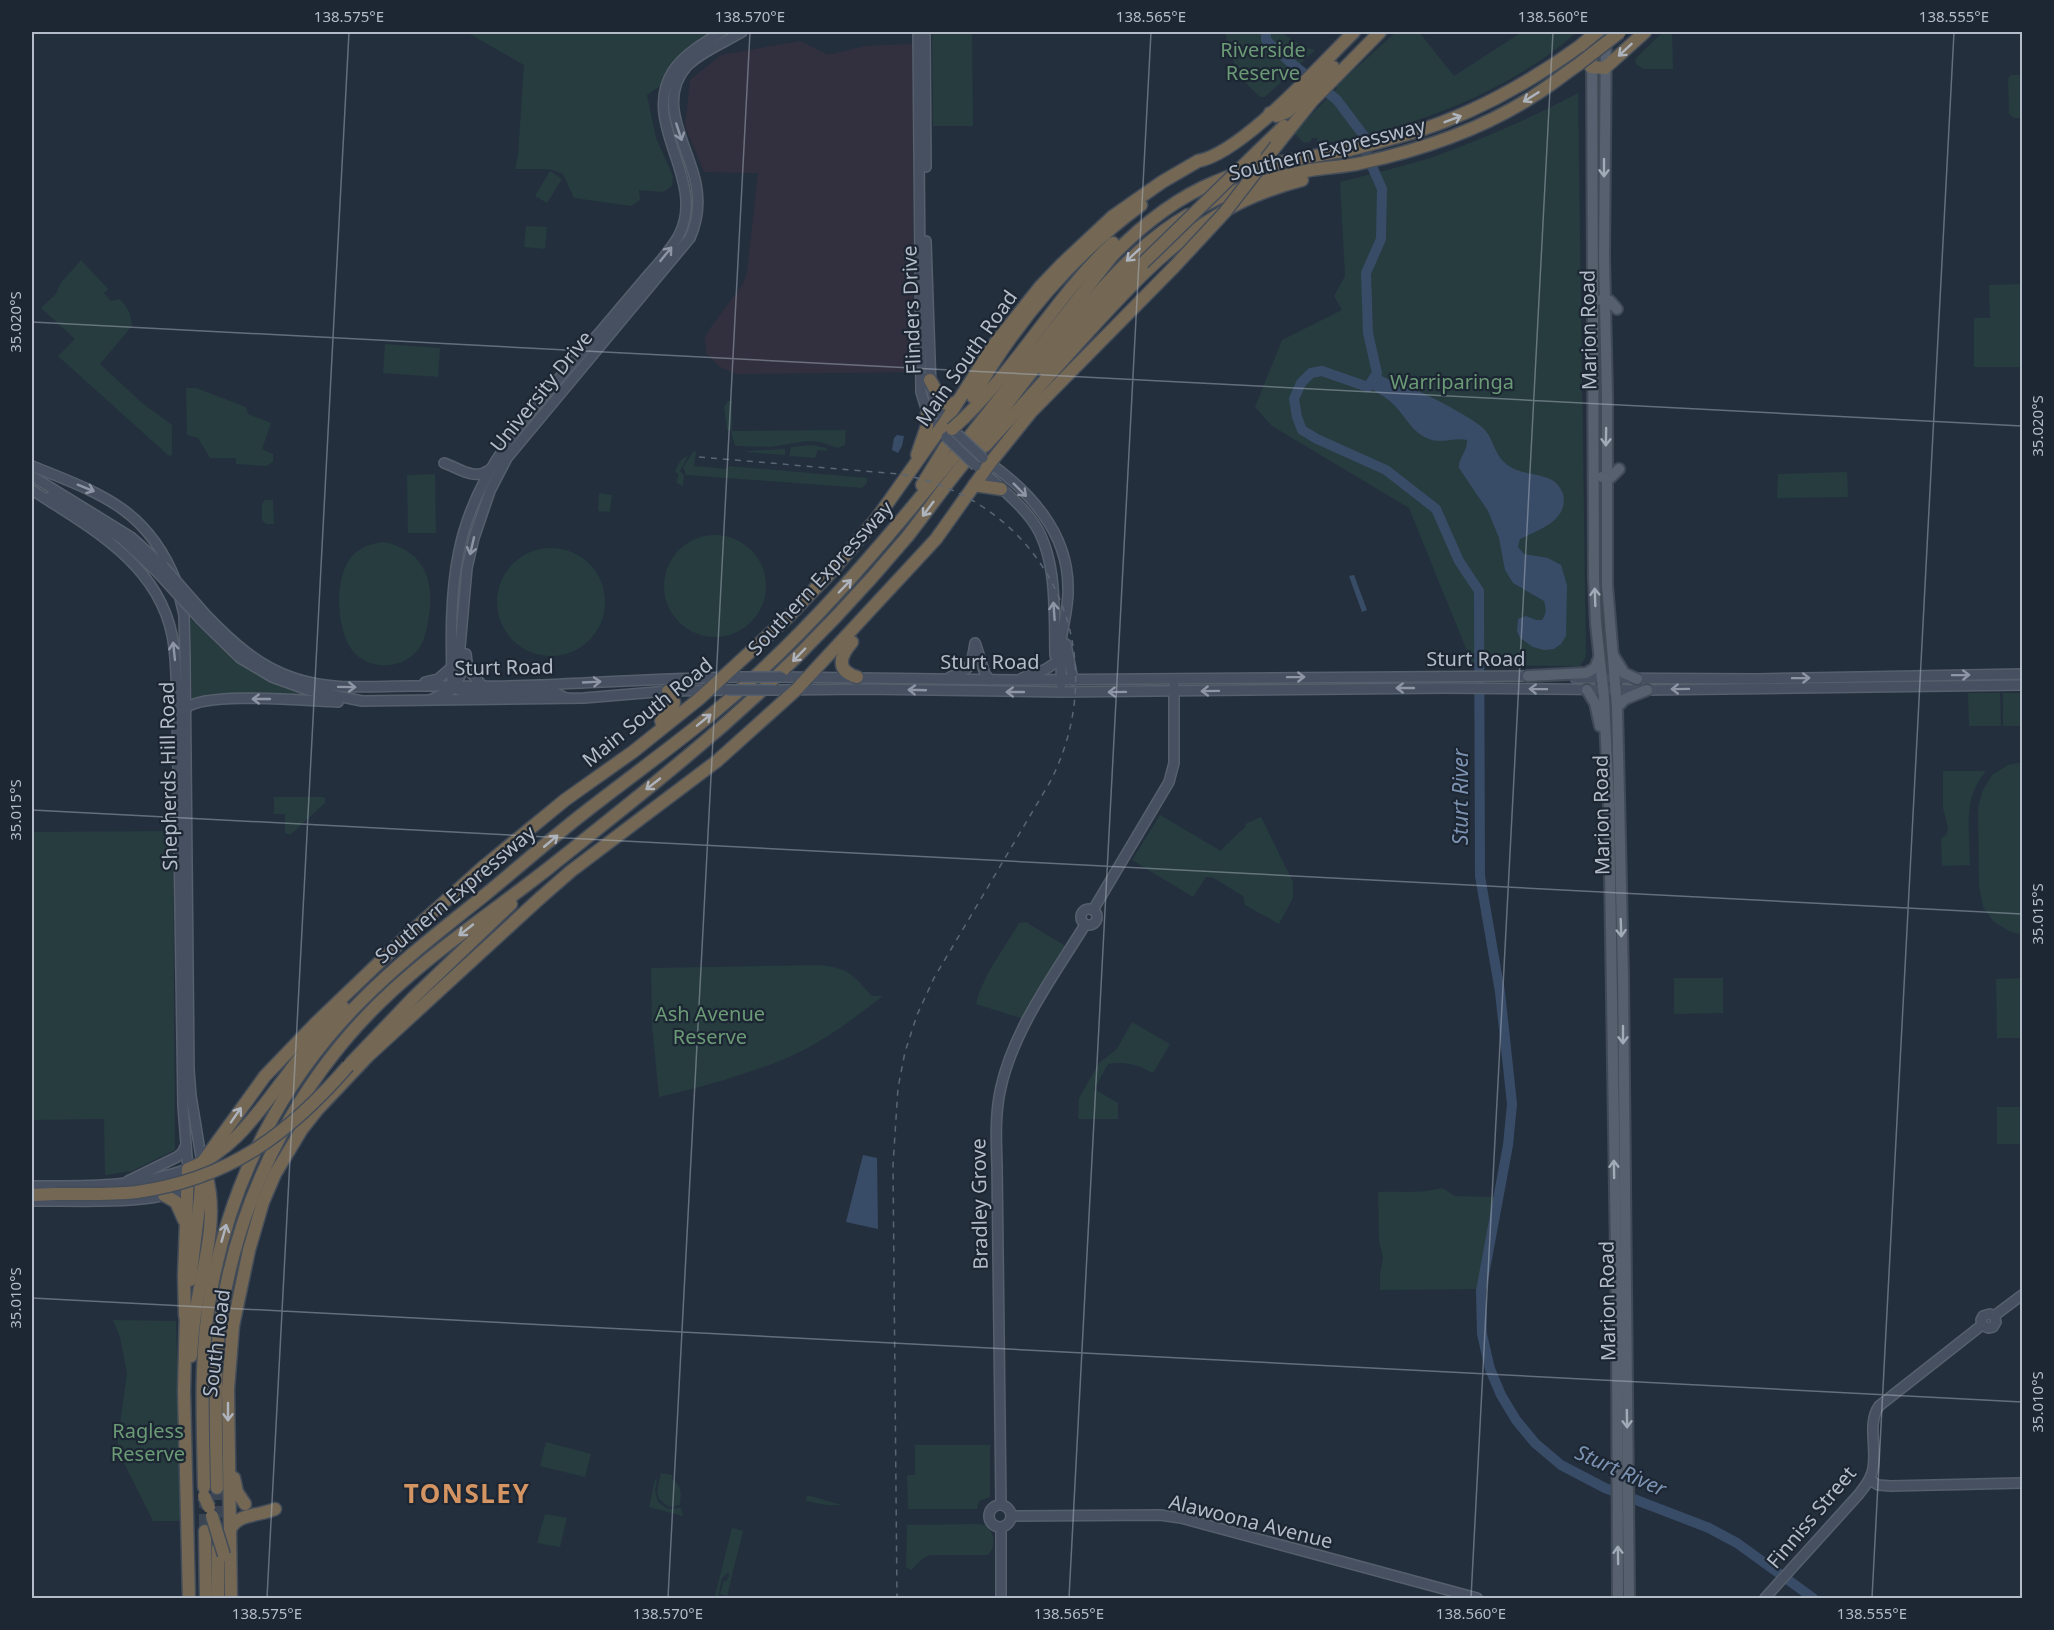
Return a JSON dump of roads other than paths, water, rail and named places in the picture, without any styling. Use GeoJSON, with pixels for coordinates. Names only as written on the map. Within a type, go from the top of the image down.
{"type":"FeatureCollection","features":[{"type":"Feature","properties":{"kind":"highway","name":"Main South Road"},"geometry":{"type":"LineString","coordinates":[[317,1110],[408,1018],[571,871],[717,761],[796,690],[936,539],[974,485],[959,440],[959,400],[993,346],[1024,306],[1076,249],[1138,197],[1198,161],[1209,159],[1240,138],[1270,113],[1307,93],[1333,66],[1354,32]]}},
{"type":"Feature","properties":{"kind":"highway"},"geometry":{"type":"LineString","coordinates":[[1333,66],[1368,32]]}},
{"type":"Feature","properties":{"kind":"highway","name":"Main South Road"},"geometry":{"type":"LineString","coordinates":[[202,1164],[265,1076],[354,986],[482,867],[565,800],[639,747],[709,690],[787,618],[833,570],[895,495],[959,440],[1031,412],[1225,212],[1276,146],[1307,93],[1333,66],[1380,32]]}},
{"type":"Feature","properties":{"kind":"highway","name":"Southern Expressway"},"geometry":{"type":"LineString","coordinates":[[1597,32],[1524,84],[1457,118],[1355,148],[1270,165],[1216,181],[1161,213],[1112,256],[959,440],[895,529],[854,576],[764,667],[713,712],[587,810],[408,958],[361,1000],[312,1058],[276,1112],[239,1188],[220,1248],[207,1321],[204,1353],[203,1423],[211,1487],[216,1369],[222,1311],[233,1257],[243,1223],[258,1182],[278,1140],[328,1063],[354,1030],[380,1003],[419,967],[550,867],[691,753],[785,669],[864,587],[908,535],[940,492],[959,440],[1009,401],[1080,313],[1126,262],[1159,234],[1209,202],[1254,184],[1311,170],[1358,164],[1381,158],[1449,137],[1502,114],[1585,66],[1620,32]]}},
{"type":"Feature","properties":{"kind":"highway"},"geometry":{"type":"LineString","coordinates":[[1585,66],[1605,68],[1645,32]]}},
{"type":"Feature","properties":{"kind":"highway"},"geometry":{"type":"LineString","coordinates":[[959,440],[1089,318],[1255,153],[1307,93]]}},
{"type":"Feature","properties":{"kind":"highway"},"geometry":{"type":"LineString","coordinates":[[959,440],[992,365],[1023,321],[1051,288],[1081,256],[1130,214],[1209,159]]}},
{"type":"Feature","properties":{"kind":"highway"},"geometry":{"type":"LineString","coordinates":[[959,440],[1104,315],[1170,249],[1194,231],[1242,201],[1267,190],[1358,164]]}},
{"type":"Feature","properties":{"kind":"highway"},"geometry":{"type":"LineString","coordinates":[[976,400],[1003,377],[1110,245],[1164,202],[1186,190],[1216,181]]}},
{"type":"Feature","properties":{"kind":"highway"},"geometry":{"type":"LineString","coordinates":[[1031,412],[1119,310],[1177,250],[1226,213],[1295,182]]}},
{"type":"Feature","properties":{"kind":"highway"},"geometry":{"type":"LineString","coordinates":[[925,380],[943,403],[953,405],[959,400]]}},
{"type":"Feature","properties":{"kind":"highway"},"geometry":{"type":"LineString","coordinates":[[895,495],[921,446],[928,424],[959,440]]}},
{"type":"Feature","properties":{"kind":"highway"},"geometry":{"type":"LineString","coordinates":[[974,485],[1001,489]]}},
{"type":"Feature","properties":{"kind":"highway"},"geometry":{"type":"LineString","coordinates":[[857,677],[844,669],[842,656],[867,624],[877,604]]}},
{"type":"Feature","properties":{"kind":"highway"},"geometry":{"type":"LineString","coordinates":[[639,747],[649,731],[673,709],[674,702],[668,691]]}},
{"type":"Feature","properties":{"kind":"highway"},"geometry":{"type":"LineString","coordinates":[[188,1163],[202,1164],[224,1149],[246,1129],[315,1039],[366,984],[532,856]]}},
{"type":"Feature","properties":{"kind":"highway"},"geometry":{"type":"LineString","coordinates":[[32,1195],[106,1194],[180,1183],[211,1172],[250,1153],[284,1130],[318,1101],[414,997],[550,867]]}},
{"type":"Feature","properties":{"kind":"highway"},"geometry":{"type":"LineString","coordinates":[[414,997],[423,993],[494,931],[571,871]]}},
{"type":"Feature","properties":{"kind":"highway","name":"South Road"},"geometry":{"type":"LineString","coordinates":[[231,1594],[228,1389],[233,1326],[249,1250],[266,1195],[284,1157],[317,1110]]}},
{"type":"Feature","properties":{"kind":"highway"},"geometry":{"type":"LineString","coordinates":[[233,1326],[239,1275],[249,1231],[278,1140]]}},
{"type":"Feature","properties":{"kind":"highway","name":"South Road"},"geometry":{"type":"LineString","coordinates":[[188,1163],[189,1187],[184,1276],[184,1391],[189,1599]]}},
{"type":"Feature","properties":{"kind":"highway"},"geometry":{"type":"LineString","coordinates":[[202,1164],[208,1184],[211,1217],[195,1311],[191,1358],[191,1450],[231,1594]]}},
{"type":"Feature","properties":{"kind":"highway","name":"South Road"},"geometry":{"type":"LineString","coordinates":[[184,1316],[198,1221],[202,1164]]}},
{"type":"Feature","properties":{"kind":"highway"},"geometry":{"type":"LineString","coordinates":[[165,1195],[178,1204],[186,1233]]}},
{"type":"Feature","properties":{"kind":"highway"},"geometry":{"type":"LineString","coordinates":[[228,1466],[233,1473],[237,1492],[245,1504]]}},
{"type":"Feature","properties":{"kind":"highway"},"geometry":{"type":"LineString","coordinates":[[230,1530],[241,1518],[265,1514],[274,1509]]}},
{"type":"Feature","properties":{"kind":"highway"},"geometry":{"type":"LineString","coordinates":[[205,1531],[206,1599]]}},
{"type":"Feature","properties":{"kind":"highway"},"geometry":{"type":"LineString","coordinates":[[218,1599],[221,1552]]}},
{"type":"Feature","properties":{"kind":"main road","name":"University Drive"},"geometry":{"type":"LineString","coordinates":[[455,686],[452,682],[453,591],[459,549],[481,485],[524,420],[657,265],[678,237],[685,217],[686,196],[665,124],[664,91],[672,73],[684,58],[721,32]]}},
{"type":"Feature","properties":{"kind":"main road","name":"University Drive"},"geometry":{"type":"LineString","coordinates":[[455,686],[460,676],[467,568],[474,538],[490,491],[507,458],[690,238],[698,213],[697,193],[693,172],[674,113],[675,90],[683,72],[694,60],[740,32]]}},
{"type":"Feature","properties":{"kind":"main road","name":"Flinders Drive"},"geometry":{"type":"LineString","coordinates":[[918,32],[925,380]]}},
{"type":"Feature","properties":{"kind":"main road","name":"Flinders Drive"},"geometry":{"type":"LineString","coordinates":[[925,32],[925,380],[921,396],[959,440]]}},
{"type":"Feature","properties":{"kind":"main road","name":"Marion Road"},"geometry":{"type":"LineString","coordinates":[[1592,32],[1585,66],[1591,122],[1594,578],[1607,758],[1617,1318],[1617,1480],[1623,1514],[1629,1599]]}},
{"type":"Feature","properties":{"kind":"main road","name":"Marion Road"},"geometry":{"type":"LineString","coordinates":[[1606,32],[1604,110],[1608,518],[1606,585],[1617,690],[1623,977],[1628,1488],[1623,1514],[1618,1598]]}},
{"type":"Feature","properties":{"kind":"main road"},"geometry":{"type":"LineString","coordinates":[[1591,122],[1598,112],[1604,110],[1610,113],[1614,120]]}},
{"type":"Feature","properties":{"kind":"main road"},"geometry":{"type":"LineString","coordinates":[[1591,249],[1604,257]]}},
{"type":"Feature","properties":{"kind":"main road"},"geometry":{"type":"LineString","coordinates":[[1592,321],[1598,302],[1605,299],[1610,300],[1617,309]]}},
{"type":"Feature","properties":{"kind":"main road"},"geometry":{"type":"LineString","coordinates":[[1593,408],[1596,411],[1599,410],[1607,396]]}},
{"type":"Feature","properties":{"kind":"main road"},"geometry":{"type":"LineString","coordinates":[[959,440],[1038,529],[1050,560],[1055,663],[1059,680]]}},
{"type":"Feature","properties":{"kind":"main road"},"geometry":{"type":"LineString","coordinates":[[959,440],[1020,490],[1048,520],[1059,539],[1066,562],[1067,651],[1073,680]]}},
{"type":"Feature","properties":{"kind":"main road"},"geometry":{"type":"LineString","coordinates":[[444,463],[473,475],[482,475],[491,468]]}},
{"type":"Feature","properties":{"kind":"main road","name":"Shepherds Hill Road"},"geometry":{"type":"LineString","coordinates":[[32,466],[95,491],[126,510],[148,532],[164,555],[177,581],[184,615],[189,1070],[202,1164]]}},
{"type":"Feature","properties":{"kind":"main road"},"geometry":{"type":"LineString","coordinates":[[1593,469],[1597,475],[1606,478],[1612,477],[1619,469]]}},
{"type":"Feature","properties":{"kind":"main road","name":"Sturt Road"},"geometry":{"type":"LineString","coordinates":[[32,476],[124,532],[240,658],[272,678],[308,690],[362,701],[567,699],[709,690],[865,689],[1060,692],[1463,688],[1647,690],[1757,683],[2022,674]]}},
{"type":"Feature","properties":{"kind":"main road","name":"Sturt Road"},"geometry":{"type":"LineString","coordinates":[[32,486],[116,535],[160,569]]}},
{"type":"Feature","properties":{"kind":"main road","name":"Shepherds Hill Road"},"geometry":{"type":"LineString","coordinates":[[32,490],[127,556],[154,587],[171,628],[176,666],[181,1048],[188,1163]]}},
{"type":"Feature","properties":{"kind":"main road"},"geometry":{"type":"LineString","coordinates":[[1038,529],[1048,520]]}},
{"type":"Feature","properties":{"kind":"main road"},"geometry":{"type":"LineString","coordinates":[[1050,560],[1066,562]]}},
{"type":"Feature","properties":{"kind":"main road"},"geometry":{"type":"LineString","coordinates":[[1052,590],[1057,570],[1066,562]]}},
{"type":"Feature","properties":{"kind":"main road"},"geometry":{"type":"LineString","coordinates":[[463,613],[466,662],[471,675],[483,686]]}},
{"type":"Feature","properties":{"kind":"main road","name":"Sturt Road"},"geometry":{"type":"LineString","coordinates":[[203,617],[250,656],[274,671],[296,679],[332,686],[483,686],[794,676],[990,680],[1528,676],[1757,683],[2022,685]]}},
{"type":"Feature","properties":{"kind":"main road"},"geometry":{"type":"LineString","coordinates":[[1060,692],[1061,644],[1066,618]]}},
{"type":"Feature","properties":{"kind":"main road"},"geometry":{"type":"LineString","coordinates":[[942,679],[968,669],[975,643],[985,674],[990,680]]}},
{"type":"Feature","properties":{"kind":"main road"},"geometry":{"type":"LineString","coordinates":[[1528,676],[1586,673],[1595,668],[1600,655]]}},
{"type":"Feature","properties":{"kind":"main road"},"geometry":{"type":"LineString","coordinates":[[1613,655],[1624,673],[1637,679]]}},
{"type":"Feature","properties":{"kind":"main road"},"geometry":{"type":"LineString","coordinates":[[1015,680],[1046,669],[1055,663]]}},
{"type":"Feature","properties":{"kind":"main road"},"geometry":{"type":"LineString","coordinates":[[411,686],[438,679],[452,667]]}},
{"type":"Feature","properties":{"kind":"main road"},"geometry":{"type":"LineString","coordinates":[[1174,680],[1174,692]]}},
{"type":"Feature","properties":{"kind":"main road"},"geometry":{"type":"LineString","coordinates":[[432,699],[455,686],[460,691],[466,692],[554,692],[567,699]]}},
{"type":"Feature","properties":{"kind":"main road"},"geometry":{"type":"LineString","coordinates":[[1587,690],[1595,703],[1607,758]]}},
{"type":"Feature","properties":{"kind":"main road"},"geometry":{"type":"LineString","coordinates":[[1617,707],[1625,699],[1647,690]]}},
{"type":"Feature","properties":{"kind":"main road","name":"Bradley Grove"},"geometry":{"type":"LineString","coordinates":[[1001,1504],[996,1165],[999,1095],[1005,1069],[1014,1046],[1085,925],[1092,925],[1097,921],[1097,914],[1093,910],[1169,783],[1174,763],[1174,692]]}},
{"type":"Feature","properties":{"kind":"main road"},"geometry":{"type":"LineString","coordinates":[[186,708],[210,699],[362,701]]}},
{"type":"Feature","properties":{"kind":"main road"},"geometry":{"type":"LineString","coordinates":[[1610,897],[1620,876]]}},
{"type":"Feature","properties":{"kind":"main road"},"geometry":{"type":"LineString","coordinates":[[120,1185],[177,1157],[183,1151],[186,1143]]}},
{"type":"Feature","properties":{"kind":"main road"},"geometry":{"type":"LineString","coordinates":[[32,1186],[120,1185],[152,1180],[188,1163]]}},
{"type":"Feature","properties":{"kind":"main road"},"geometry":{"type":"LineString","coordinates":[[32,1201],[124,1200],[165,1195],[189,1187],[197,1178],[202,1164]]}},
{"type":"Feature","properties":{"kind":"main road","name":"Finniss Street"},"geometry":{"type":"LineString","coordinates":[[1768,1595],[1870,1479],[1874,1468],[1876,1410],[1891,1395],[1982,1325],[1988,1328],[1993,1327],[1996,1322],[1994,1316],[2022,1295]]}},
{"type":"Feature","properties":{"kind":"main road"},"geometry":{"type":"LineString","coordinates":[[1870,1479],[1878,1485],[1891,1486],[2022,1484]]}},
{"type":"Feature","properties":{"kind":"main road"},"geometry":{"type":"LineString","coordinates":[[1001,1504],[1010,1509],[1012,1516],[1007,1525],[1001,1527],[992,1523],[989,1517],[994,1506],[1001,1504]]}},
{"type":"Feature","properties":{"kind":"main road","name":"Alawoona Avenue"},"geometry":{"type":"LineString","coordinates":[[1012,1516],[1160,1515],[1181,1518],[1477,1599]]}},
{"type":"Feature","properties":{"kind":"main road"},"geometry":{"type":"LineString","coordinates":[[1001,1527],[1001,1599]]}},
{"type":"Feature","properties":{"kind":"water"},"geometry":{"type":"Polygon","coordinates":[[[1377,373],[1432,397],[1467,417],[1483,428],[1498,455],[1510,467],[1552,480],[1560,488],[1564,503],[1557,517],[1544,528],[1520,539],[1518,547],[1524,554],[1548,558],[1561,565],[1567,585],[1566,636],[1554,649],[1544,650],[1533,647],[1520,638],[1517,631],[1518,619],[1526,616],[1542,620],[1546,611],[1544,601],[1513,583],[1505,570],[1499,538],[1488,511],[1459,468],[1467,440],[1434,440],[1418,433],[1392,403],[1368,387],[1377,373]]]}},
{"type":"Feature","properties":{"kind":"water"},"geometry":{"type":"Polygon","coordinates":[[[897,435],[904,436],[898,453],[892,450],[894,438],[897,435]]]}},
{"type":"Feature","properties":{"kind":"water"},"geometry":{"type":"Polygon","coordinates":[[[1354,575],[1367,610],[1362,612],[1349,576],[1354,575]]]}},
{"type":"Feature","properties":{"kind":"water"},"geometry":{"type":"Polygon","coordinates":[[[863,1155],[877,1158],[878,1229],[846,1222],[863,1155]]]}},
{"type":"Feature","properties":{"kind":"waterway","name":"Sturt River"},"geometry":{"type":"LineString","coordinates":[[1266,32],[1266,40],[1337,100],[1364,136],[1367,155],[1382,189],[1381,239],[1366,273],[1368,333],[1377,373],[1368,387],[1322,371],[1311,373],[1301,383],[1294,399],[1297,417],[1302,430],[1386,470],[1436,509],[1459,561],[1479,591],[1480,876],[1500,992],[1512,1104],[1508,1145],[1481,1291],[1482,1334],[1490,1369],[1501,1395],[1516,1420],[1535,1443],[1561,1465],[1605,1488],[1709,1528],[1737,1543],[1813,1598]]}},
{"type":"Feature","properties":{"kind":"tunnel"},"geometry":{"type":"LineString","coordinates":[[217,1488],[218,1529]]}},
{"type":"Feature","properties":{"kind":"tunnel"},"geometry":{"type":"LineString","coordinates":[[205,1496],[205,1531]]}},
{"type":"Feature","properties":{"kind":"railway"},"geometry":{"type":"LineString","coordinates":[[699,457],[899,474],[950,489],[994,515],[1029,548],[1055,588],[1071,633],[1076,682],[1069,732],[1050,782],[934,978],[917,1015],[905,1052],[898,1088],[893,1165],[897,1598]]}},
{"type":"Feature","properties":{"kind":"district","name":"TONSLEY"},"geometry":{"type":"Point","coordinates":[467,1493]}},
{"type":"Feature","properties":{"kind":"park label","name":"Riverside Reserve"},"geometry":{"type":"Point","coordinates":[1263,60]}},
{"type":"Feature","properties":{"kind":"park label","name":"Warriparinga"},"geometry":{"type":"Point","coordinates":[1452,381]}},
{"type":"Feature","properties":{"kind":"park label","name":"Ash Avenue Reserve"},"geometry":{"type":"Point","coordinates":[710,1024]}},
{"type":"Feature","properties":{"kind":"park label","name":"Ragless Reserve"},"geometry":{"type":"Point","coordinates":[148,1442]}}]}
